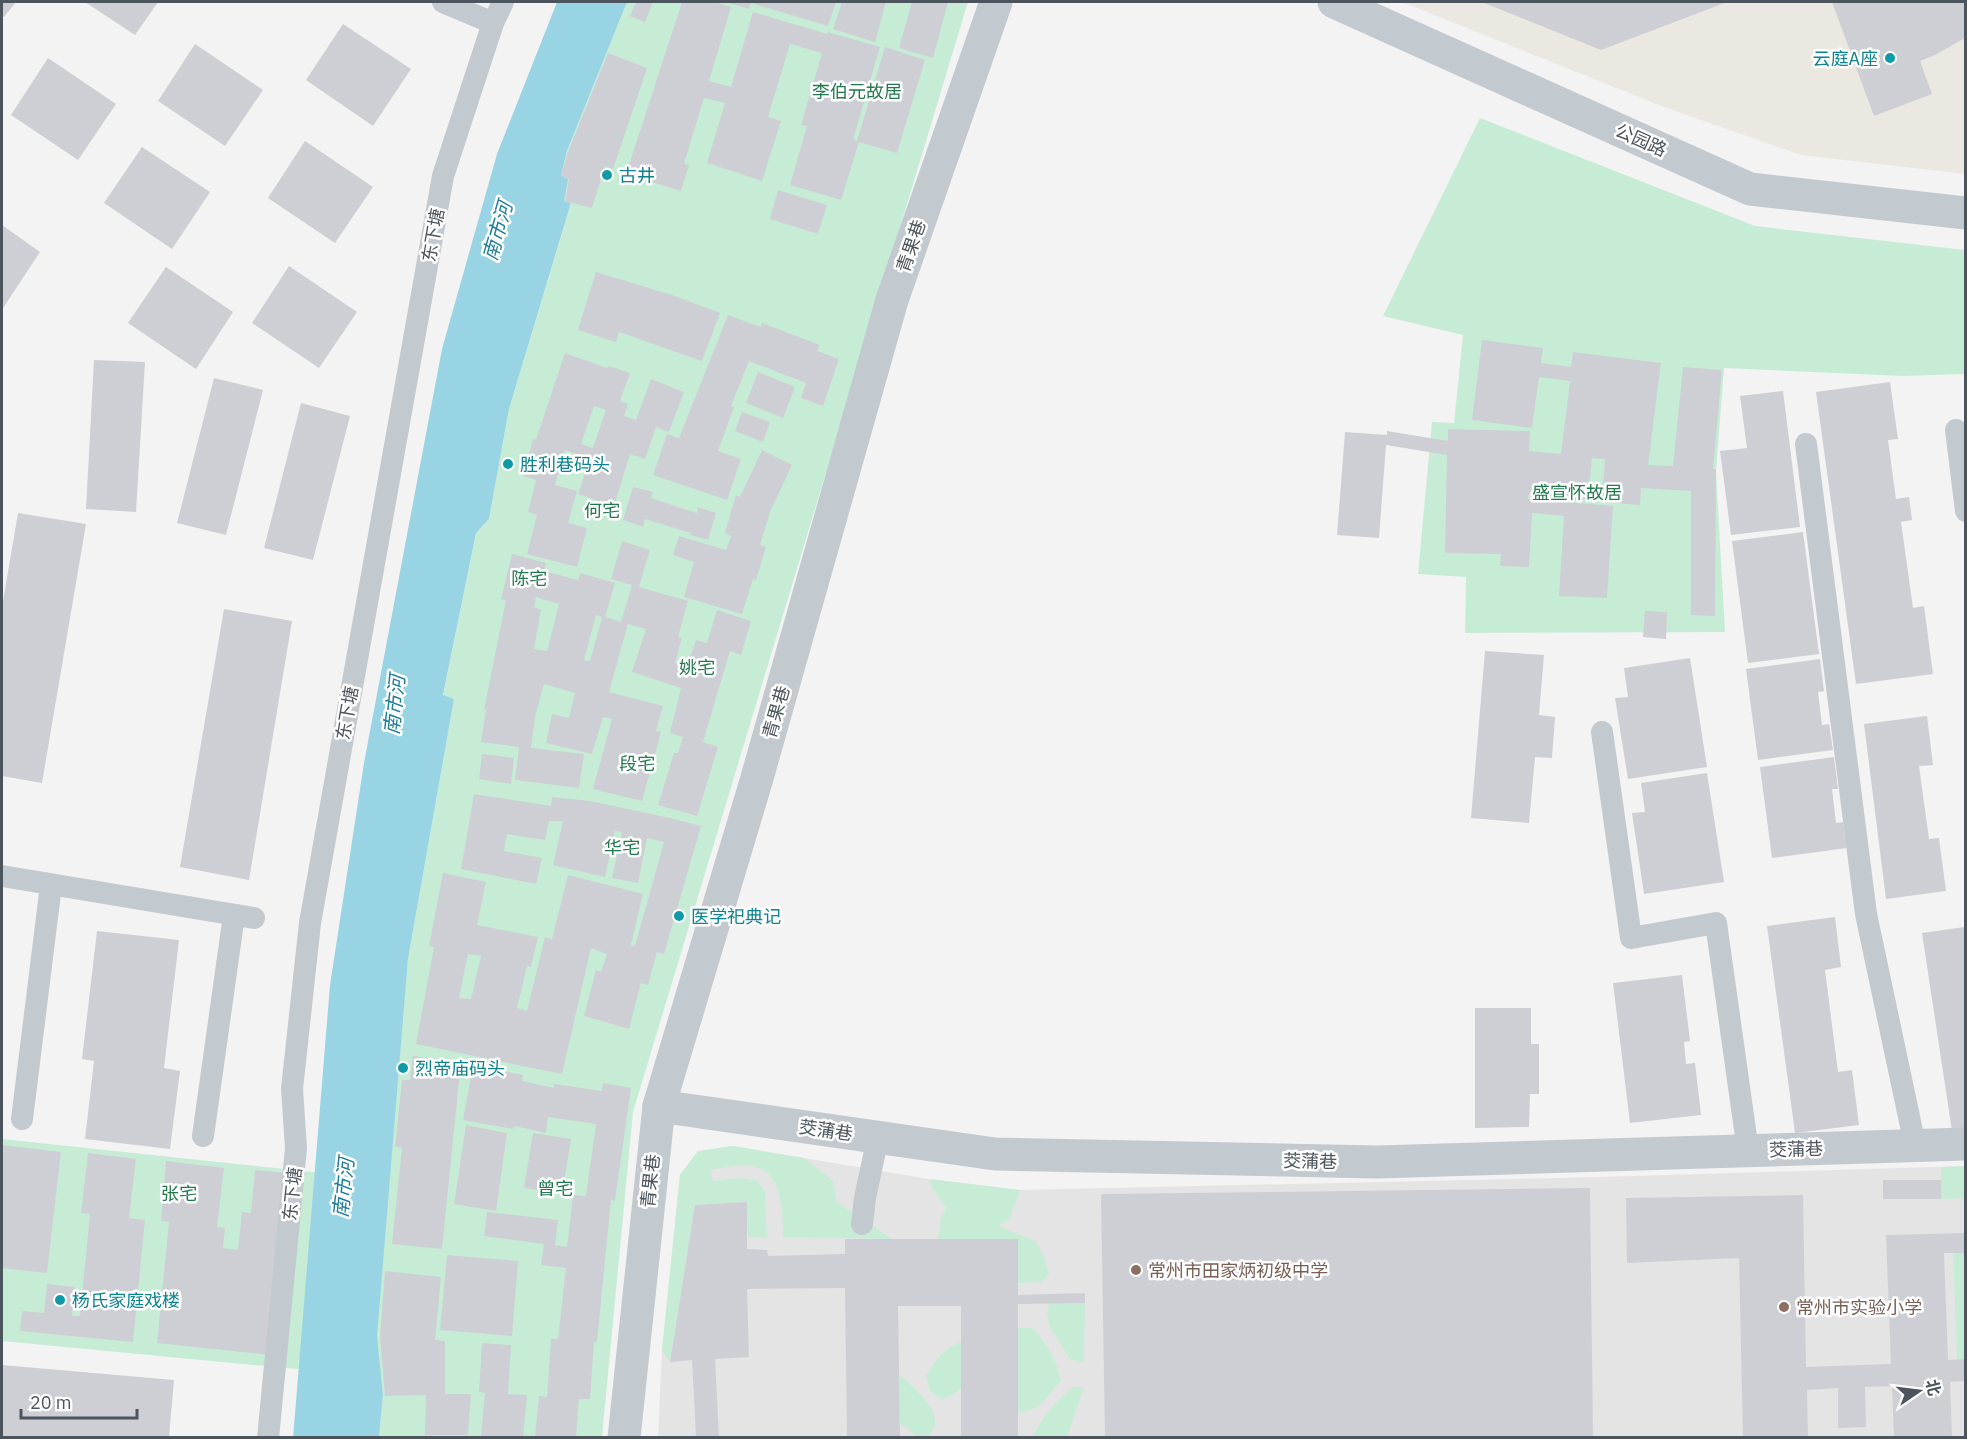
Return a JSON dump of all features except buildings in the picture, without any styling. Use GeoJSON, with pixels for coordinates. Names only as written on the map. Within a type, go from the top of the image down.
{"type":"FeatureCollection","features":[{"type":"Feature","properties":{"kind":"street","name":"青果巷"},"geometry":{"type":"LineString","coordinates":[[624,1437],[658,1106],[757,778],[892,300],[996,2]]}},
{"type":"Feature","properties":{"kind":"street","name":"公园路"},"geometry":{"type":"LineString","coordinates":[[1334,2],[1750,189],[1965,213]]}},
{"type":"Feature","properties":{"kind":"street","name":"茭蒲巷"},"geometry":{"type":"LineString","coordinates":[[658,1106],[995,1154],[1365,1162],[1965,1144]]}},
{"type":"Feature","properties":{"kind":"lane"},"geometry":{"type":"LineString","coordinates":[[443,2],[493,23]]}},
{"type":"Feature","properties":{"kind":"lane","name":"东下塘"},"geometry":{"type":"LineString","coordinates":[[268,1437],[296,1148],[292,1089],[310,923],[443,176],[493,23],[503,2]]}},
{"type":"Feature","properties":{"kind":"lane"},"geometry":{"type":"LineString","coordinates":[[1956,430],[1965,511]]}},
{"type":"Feature","properties":{"kind":"lane"},"geometry":{"type":"LineString","coordinates":[[1806,444],[1866,914],[1915,1145]]}},
{"type":"Feature","properties":{"kind":"lane"},"geometry":{"type":"LineString","coordinates":[[1602,732],[1631,938],[1716,923],[1748,1151]]}},
{"type":"Feature","properties":{"kind":"lane"},"geometry":{"type":"LineString","coordinates":[[2,876],[244,917],[203,1136]]}},
{"type":"Feature","properties":{"kind":"lane"},"geometry":{"type":"LineString","coordinates":[[22,1119],[51,885]]}},
{"type":"Feature","properties":{"kind":"lane"},"geometry":{"type":"LineString","coordinates":[[862,1224],[878,1137]]}},
{"type":"Feature","properties":{"kind":"shaded area"},"geometry":{"type":"Polygon","coordinates":[[[1402,2],[1965,2],[1965,174],[1801,155],[1664,107],[1402,2]]]}},
{"type":"Feature","properties":{"kind":"shaded area","name":"常州市田家炳初级中学"},"geometry":{"type":"Polygon","coordinates":[[[733,1146],[929,1179],[1020,1190],[1965,1166],[1965,1437],[658,1438],[662,1350],[680,1175],[698,1151],[733,1146]]]}},
{"type":"Feature","properties":{"kind":"green space"},"geometry":{"type":"Polygon","coordinates":[[[627,2],[968,2],[633,1112],[602,1437],[379,1437],[383,1395],[381,1377],[2,1341],[2,1139],[389,1180],[408,959],[454,699],[443,696],[476,533],[489,519],[509,409],[571,204],[564,201],[561,176],[567,151],[627,2]]]}},
{"type":"Feature","properties":{"kind":"green space","name":"盛宣怀故居"},"geometry":{"type":"Polygon","coordinates":[[[1480,118],[1755,226],[1965,250],[1965,374],[1903,376],[1724,368],[1716,472],[1725,632],[1465,633],[1466,577],[1418,574],[1432,422],[1454,423],[1463,335],[1383,316],[1480,118]]]}},
{"type":"Feature","properties":{"kind":"green space"},"geometry":{"type":"Polygon","coordinates":[[[733,1146],[804,1158],[833,1181],[837,1202],[892,1239],[783,1237],[783,1217],[779,1195],[770,1176],[752,1166],[710,1170],[713,1181],[738,1178],[757,1180],[765,1191],[767,1238],[748,1237],[746,1202],[695,1205],[670,1362],[662,1350],[680,1175],[698,1151],[733,1146]]]}},
{"type":"Feature","properties":{"kind":"green space"},"geometry":{"type":"Polygon","coordinates":[[[1965,1166],[1965,1198],[1941,1199],[1941,1167],[1965,1166]]]}},
{"type":"Feature","properties":{"kind":"green space"},"geometry":{"type":"Polygon","coordinates":[[[929,1179],[1020,1190],[1010,1218],[999,1226],[1035,1241],[1043,1254],[1049,1274],[1041,1282],[1018,1283],[1018,1239],[938,1239],[941,1218],[946,1208],[932,1188],[929,1179]]]}},
{"type":"Feature","properties":{"kind":"green space"},"geometry":{"type":"Polygon","coordinates":[[[1953,1253],[1965,1253],[1965,1359],[1957,1360],[1953,1253]]]}},
{"type":"Feature","properties":{"kind":"green space"},"geometry":{"type":"Polygon","coordinates":[[[1049,1302],[1085,1303],[1084,1363],[1070,1359],[1050,1328],[1047,1315],[1049,1302]]]}},
{"type":"Feature","properties":{"kind":"green space"},"geometry":{"type":"Polygon","coordinates":[[[1018,1328],[1032,1328],[1042,1339],[1054,1358],[1061,1380],[1038,1406],[1018,1412],[1018,1328]]]}},
{"type":"Feature","properties":{"kind":"green space"},"geometry":{"type":"Polygon","coordinates":[[[961,1342],[961,1388],[951,1396],[941,1399],[930,1391],[926,1376],[944,1351],[961,1342]]]}},
{"type":"Feature","properties":{"kind":"green space"},"geometry":{"type":"Polygon","coordinates":[[[899,1374],[922,1396],[932,1410],[935,1424],[929,1437],[918,1437],[900,1423],[899,1374]]]}},
{"type":"Feature","properties":{"kind":"green space"},"geometry":{"type":"Polygon","coordinates":[[[1073,1387],[1084,1387],[1067,1437],[1032,1437],[1050,1410],[1073,1387]]]}},
{"type":"Feature","properties":{"kind":"water","name":"南市河"},"geometry":{"type":"Polygon","coordinates":[[[557,2],[627,2],[567,151],[561,176],[568,179],[564,201],[571,203],[509,409],[489,519],[476,533],[443,695],[454,699],[408,959],[377,1336],[383,1395],[379,1437],[293,1438],[330,985],[364,763],[442,349],[497,154],[557,2]]]}},
{"type":"Feature","properties":{"kind":"place","name":"云庭A座"},"geometry":{"type":"Point","coordinates":[1890,58]}},
{"type":"Feature","properties":{"kind":"place","name":"古井"},"geometry":{"type":"Point","coordinates":[607,175]}},
{"type":"Feature","properties":{"kind":"place","name":"胜利巷码头"},"geometry":{"type":"Point","coordinates":[508,464]}},
{"type":"Feature","properties":{"kind":"place","name":"医学祀典记"},"geometry":{"type":"Point","coordinates":[679,916]}},
{"type":"Feature","properties":{"kind":"place","name":"烈帝庙码头"},"geometry":{"type":"Point","coordinates":[403,1068]}},
{"type":"Feature","properties":{"kind":"place","name":"常州市田家炳初级中学"},"geometry":{"type":"Point","coordinates":[1136,1270]}},
{"type":"Feature","properties":{"kind":"place","name":"杨氏家庭戏楼"},"geometry":{"type":"Point","coordinates":[60,1300]}},
{"type":"Feature","properties":{"kind":"place","name":"常州市实验小学"},"geometry":{"type":"Point","coordinates":[1784,1307]}},
{"type":"Feature","properties":{"kind":"park label","name":"李伯元故居"},"geometry":{"type":"Point","coordinates":[857,91]}},
{"type":"Feature","properties":{"kind":"park label","name":"何宅"},"geometry":{"type":"Point","coordinates":[602,510]}},
{"type":"Feature","properties":{"kind":"park label","name":"陈宅"},"geometry":{"type":"Point","coordinates":[529,578]}},
{"type":"Feature","properties":{"kind":"park label","name":"姚宅"},"geometry":{"type":"Point","coordinates":[697,667]}},
{"type":"Feature","properties":{"kind":"park label","name":"段宅"},"geometry":{"type":"Point","coordinates":[637,763]}},
{"type":"Feature","properties":{"kind":"park label","name":"华宅"},"geometry":{"type":"Point","coordinates":[622,847]}},
{"type":"Feature","properties":{"kind":"park label","name":"曾宅"},"geometry":{"type":"Point","coordinates":[555,1188]}},
{"type":"Feature","properties":{"kind":"park label","name":"张宅"},"geometry":{"type":"Point","coordinates":[179,1193]}}]}
